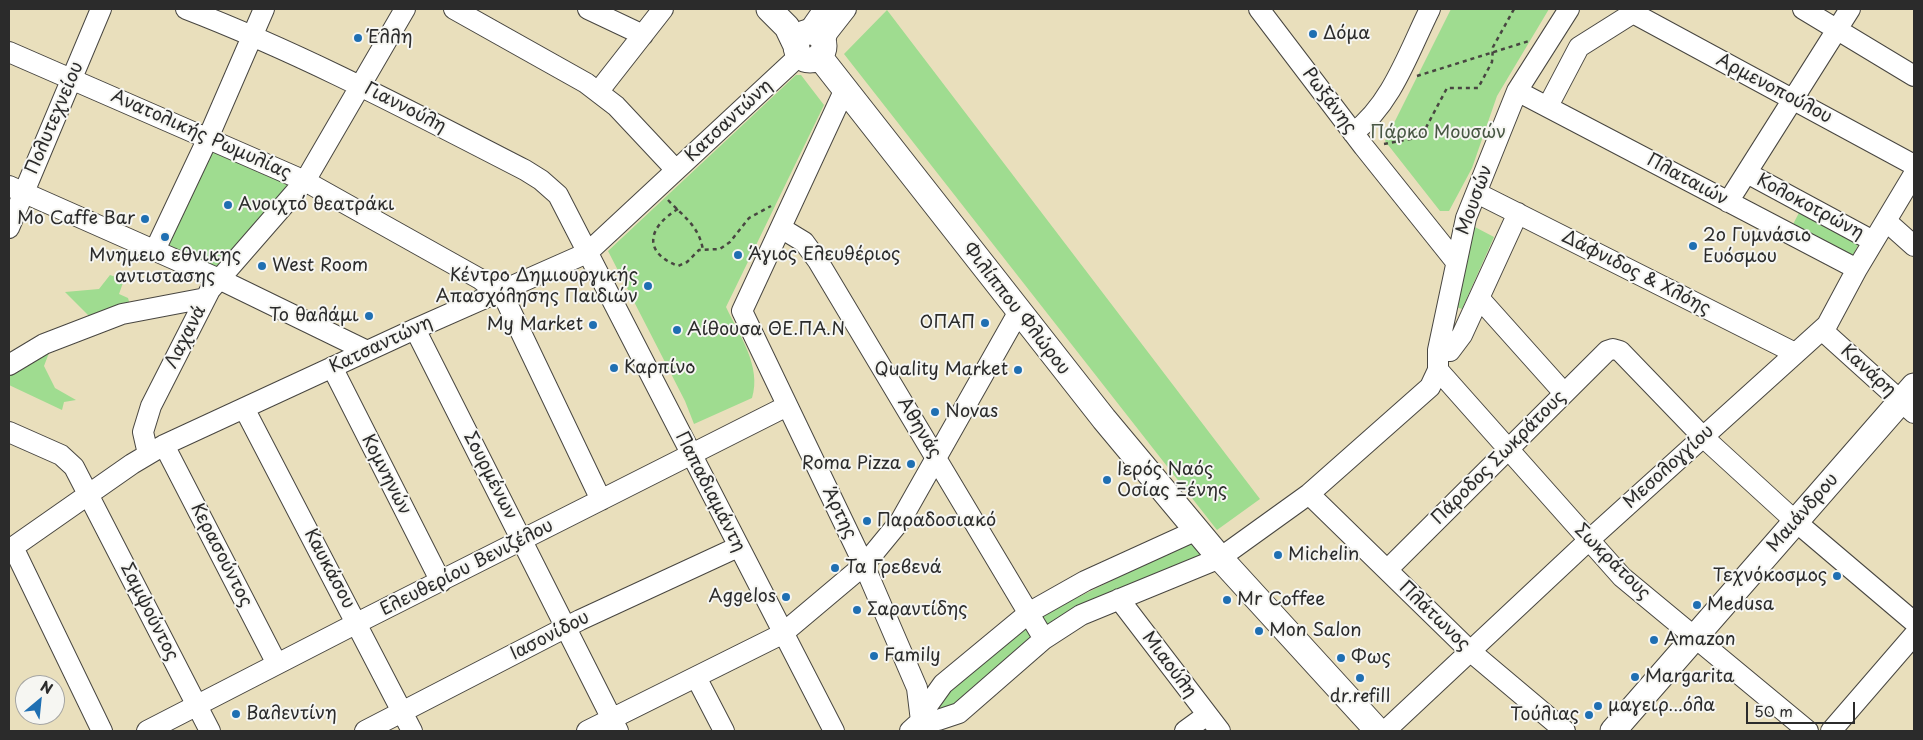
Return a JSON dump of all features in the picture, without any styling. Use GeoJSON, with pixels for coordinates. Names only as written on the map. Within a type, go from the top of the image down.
{"type":"FeatureCollection","features":[{"type":"Feature","properties":{"kind":"main road","name":"Φιλίππου Φλώρου"},"geometry":{"type":"LineString","coordinates":[[769,9],[787,27],[809,44],[1018,313],[1220,558],[1378,731]]}},
{"type":"Feature","properties":{"kind":"main road"},"geometry":{"type":"LineString","coordinates":[[790,9],[809,44]]}},
{"type":"Feature","properties":{"kind":"main road","name":"Μαιάνδρου"},"geometry":{"type":"LineString","coordinates":[[1613,731],[1795,521],[1910,400]]}},
{"type":"Feature","properties":{"kind":"street","name":"Πολυτεχνείου"},"geometry":{"type":"LineString","coordinates":[[9,228],[16,189],[72,79],[101,9]]}},
{"type":"Feature","properties":{"kind":"street","name":"Γιαννούλη"},"geometry":{"type":"LineString","coordinates":[[186,9],[253,34],[361,86],[541,180],[558,195],[587,253]]}},
{"type":"Feature","properties":{"kind":"street"},"geometry":{"type":"LineString","coordinates":[[155,250],[208,138],[264,9]]}},
{"type":"Feature","properties":{"kind":"street","name":"Λαχανά"},"geometry":{"type":"LineString","coordinates":[[156,449],[143,432],[150,406],[206,298],[219,279],[306,182],[405,9]]}},
{"type":"Feature","properties":{"kind":"street"},"geometry":{"type":"LineString","coordinates":[[454,9],[574,76],[598,92],[616,106],[676,170]]}},
{"type":"Feature","properties":{"kind":"street"},"geometry":{"type":"LineString","coordinates":[[588,9],[643,34]]}},
{"type":"Feature","properties":{"kind":"street"},"geometry":{"type":"LineString","coordinates":[[598,92],[663,9]]}},
{"type":"Feature","properties":{"kind":"street"},"geometry":{"type":"LineString","coordinates":[[809,44],[824,9]]}},
{"type":"Feature","properties":{"kind":"street"},"geometry":{"type":"LineString","coordinates":[[809,44],[828,32],[846,9]]}},
{"type":"Feature","properties":{"kind":"street","name":"Ρωξάνης"},"geometry":{"type":"LineString","coordinates":[[1259,9],[1358,140],[1456,262]]}},
{"type":"Feature","properties":{"kind":"street"},"geometry":{"type":"LineString","coordinates":[[1358,140],[1366,123],[1377,110],[1392,84],[1430,9]]}},
{"type":"Feature","properties":{"kind":"street","name":"Μουσών"},"geometry":{"type":"LineString","coordinates":[[1438,370],[1438,350],[1464,225],[1518,91],[1569,9]]}},
{"type":"Feature","properties":{"kind":"street"},"geometry":{"type":"LineString","coordinates":[[1803,9],[1914,76]]}},
{"type":"Feature","properties":{"kind":"street"},"geometry":{"type":"LineString","coordinates":[[1728,202],[1850,9]]}},
{"type":"Feature","properties":{"kind":"street"},"geometry":{"type":"LineString","coordinates":[[1548,106],[1579,47],[1634,11]]}},
{"type":"Feature","properties":{"kind":"street","name":"Αρμενοπούλου"},"geometry":{"type":"LineString","coordinates":[[1634,11],[1914,165]]}},
{"type":"Feature","properties":{"kind":"street","name":"Κατσαντώνη"},"geometry":{"type":"LineString","coordinates":[[11,549],[89,493],[156,449],[415,329],[587,253],[809,44]]}},
{"type":"Feature","properties":{"kind":"street","name":"Ανατολικής Ρωμυλίας"},"geometry":{"type":"LineString","coordinates":[[9,52],[306,182],[480,279],[499,292],[505,299],[601,500]]}},
{"type":"Feature","properties":{"kind":"street"},"geometry":{"type":"LineString","coordinates":[[781,228],[845,89]]}},
{"type":"Feature","properties":{"kind":"street","name":"Πλαταιών"},"geometry":{"type":"LineString","coordinates":[[1518,91],[1857,269]]}},
{"type":"Feature","properties":{"kind":"street","name":"Κολοκοτρώνη"},"geometry":{"type":"LineString","coordinates":[[1746,173],[1874,242]]}},
{"type":"Feature","properties":{"kind":"street","name":"Μεσολογγίου"},"geometry":{"type":"LineString","coordinates":[[1385,731],[1702,436],[1822,330],[1832,318],[1857,269],[1914,174]]}},
{"type":"Feature","properties":{"kind":"street"},"geometry":{"type":"LineString","coordinates":[[16,189],[219,279],[367,351]]}},
{"type":"Feature","properties":{"kind":"street","name":"Δάφνιδος & Χλόης"},"geometry":{"type":"LineString","coordinates":[[1476,193],[1795,353]]}},
{"type":"Feature","properties":{"kind":"street"},"geometry":{"type":"LineString","coordinates":[[1438,350],[1448,351],[1452,349],[1479,298],[1518,213]]}},
{"type":"Feature","properties":{"kind":"street","name":"Κολοκοτρώνη"},"geometry":{"type":"LineString","coordinates":[[1886,221],[1914,246]]}},
{"type":"Feature","properties":{"kind":"street","name":"Άρτης"},"geometry":{"type":"LineString","coordinates":[[781,228],[742,311],[864,565],[917,688],[920,728]]}},
{"type":"Feature","properties":{"kind":"street","name":"Αθηνάς"},"geometry":{"type":"LineString","coordinates":[[781,228],[804,242],[818,261],[1037,626]]}},
{"type":"Feature","properties":{"kind":"street","name":"Παπαδιαμάντη"},"geometry":{"type":"LineString","coordinates":[[587,253],[782,634],[834,731]]}},
{"type":"Feature","properties":{"kind":"street"},"geometry":{"type":"LineString","coordinates":[[9,365],[44,344],[122,314],[206,298]]}},
{"type":"Feature","properties":{"kind":"street"},"geometry":{"type":"LineString","coordinates":[[1479,298],[1564,393]]}},
{"type":"Feature","properties":{"kind":"street"},"geometry":{"type":"LineString","coordinates":[[587,731],[615,725],[696,677],[782,634],[864,565],[901,520],[1018,313]]}},
{"type":"Feature","properties":{"kind":"street","name":"Σουρμένων"},"geometry":{"type":"LineString","coordinates":[[415,329],[615,725]]}},
{"type":"Feature","properties":{"kind":"street","name":"Κανάρη"},"geometry":{"type":"LineString","coordinates":[[1822,330],[1910,400]]}},
{"type":"Feature","properties":{"kind":"street","name":"Πάροδος Σωκράτους"},"geometry":{"type":"LineString","coordinates":[[1387,570],[1607,351],[1613,349],[1620,351],[1702,436]]}},
{"type":"Feature","properties":{"kind":"street","name":"Κομνηνών"},"geometry":{"type":"LineString","coordinates":[[332,367],[440,582]]}},
{"type":"Feature","properties":{"kind":"street"},"geometry":{"type":"LineString","coordinates":[[920,728],[928,705],[944,684],[1037,626],[1081,615],[1220,558],[1309,494],[1416,400],[1433,383],[1438,370]]}},
{"type":"Feature","properties":{"kind":"street","name":"Σωκράτους"},"geometry":{"type":"LineString","coordinates":[[1438,370],[1588,541],[1630,584],[1808,731]]}},
{"type":"Feature","properties":{"kind":"street","name":"Ελευθερίου Βενιζέλου"},"geometry":{"type":"LineString","coordinates":[[147,731],[787,406]]}},
{"type":"Feature","properties":{"kind":"street","name":"Καυκάσου"},"geometry":{"type":"LineString","coordinates":[[244,408],[412,731]]}},
{"type":"Feature","properties":{"kind":"street","name":"Σαμψούντος"},"geometry":{"type":"LineString","coordinates":[[9,432],[66,459],[89,493],[210,731]]}},
{"type":"Feature","properties":{"kind":"street"},"geometry":{"type":"LineString","coordinates":[[1702,436],[1795,521],[1914,622]]}},
{"type":"Feature","properties":{"kind":"street","name":"Κερασούντος"},"geometry":{"type":"LineString","coordinates":[[156,449],[277,664]]}},
{"type":"Feature","properties":{"kind":"street","name":"Πλάτωνος"},"geometry":{"type":"LineString","coordinates":[[1309,494],[1470,652],[1566,731]]}},
{"type":"Feature","properties":{"kind":"street"},"geometry":{"type":"LineString","coordinates":[[920,728],[959,713],[1037,626],[1085,581],[1197,530]]}},
{"type":"Feature","properties":{"kind":"street","name":"Ιασoνίδου"},"geometry":{"type":"LineString","coordinates":[[365,731],[566,628],[738,546]]}},
{"type":"Feature","properties":{"kind":"street"},"geometry":{"type":"LineString","coordinates":[[11,549],[102,731]]}},
{"type":"Feature","properties":{"kind":"street","name":"Μιαούλη"},"geometry":{"type":"LineString","coordinates":[[1119,600],[1220,731]]}},
{"type":"Feature","properties":{"kind":"street"},"geometry":{"type":"LineString","coordinates":[[1831,731],[1914,635]]}},
{"type":"Feature","properties":{"kind":"street"},"geometry":{"type":"LineString","coordinates":[[696,677],[724,731]]}},
{"type":"Feature","properties":{"kind":"street"},"geometry":{"type":"LineString","coordinates":[[1185,731],[1207,715]]}},
{"type":"Feature","properties":{"kind":"path"},"geometry":{"type":"LineString","coordinates":[[1358,140],[1421,137],[1447,88],[1478,88],[1492,62],[1492,47],[1514,9]]}},
{"type":"Feature","properties":{"kind":"path"},"geometry":{"type":"LineString","coordinates":[[1392,84],[1553,34]]}},
{"type":"Feature","properties":{"kind":"path"},"geometry":{"type":"LineString","coordinates":[[703,250],[699,233],[690,220],[678,210],[656,227],[653,238],[657,250],[665,261],[678,266],[687,262],[699,250],[703,250],[720,249],[730,242],[749,218],[762,210],[775,204],[791,206]]}},
{"type":"Feature","properties":{"kind":"green space","name":"Πάρκο Μουσών"},"geometry":{"type":"Polygon","coordinates":[[[1451,9],[1549,9],[1497,96],[1472,168],[1449,211],[1440,211],[1385,141],[1451,9]]]}},
{"type":"Feature","properties":{"kind":"green space"},"geometry":{"type":"Polygon","coordinates":[[[887,10],[1260,499],[1217,530],[844,54],[887,10]]]}},
{"type":"Feature","properties":{"kind":"green space"},"geometry":{"type":"Polygon","coordinates":[[[796,75],[801,75],[824,105],[726,307],[743,339],[752,363],[754,386],[752,398],[694,424],[685,401],[608,251],[796,75]]]}},
{"type":"Feature","properties":{"kind":"green space"},"geometry":{"type":"Polygon","coordinates":[[[208,138],[305,181],[219,279],[155,250],[208,138]]]}},
{"type":"Feature","properties":{"kind":"green space"},"geometry":{"type":"Polygon","coordinates":[[[1801,209],[1860,241],[1850,261],[1790,230],[1801,209]]]}},
{"type":"Feature","properties":{"kind":"green space"},"geometry":{"type":"Polygon","coordinates":[[[1473,226],[1494,237],[1462,309],[1456,307],[1473,226]]]}},
{"type":"Feature","properties":{"kind":"green space"},"geometry":{"type":"Polygon","coordinates":[[[110,275],[124,280],[119,294],[128,298],[131,308],[94,321],[65,292],[99,289],[110,275]]]}},
{"type":"Feature","properties":{"kind":"green space"},"geometry":{"type":"Polygon","coordinates":[[[52,345],[44,366],[55,388],[76,400],[64,402],[62,410],[9,385],[9,367],[52,345]]]}},
{"type":"Feature","properties":{"kind":"green space"},"geometry":{"type":"Polygon","coordinates":[[[1194,540],[1204,554],[1118,594],[952,710],[936,711],[940,694],[1036,618],[1194,540]]]}},
{"type":"Feature","properties":{"kind":"place","name":"Δόμα"},"geometry":{"type":"Point","coordinates":[1313,34]}},
{"type":"Feature","properties":{"kind":"place","name":"Έλλη"},"geometry":{"type":"Point","coordinates":[358,38]}},
{"type":"Feature","properties":{"kind":"place","name":"Ανοιχτό θεατράκι"},"geometry":{"type":"Point","coordinates":[228,205]}},
{"type":"Feature","properties":{"kind":"place","name":"Mo Caffe Bar"},"geometry":{"type":"Point","coordinates":[145,219]}},
{"type":"Feature","properties":{"kind":"place","name":"Μνημειο εθνικης αντιστασης"},"geometry":{"type":"Point","coordinates":[165,237]}},
{"type":"Feature","properties":{"kind":"place","name":"2ο Γυμνάσιο Ευόσμου"},"geometry":{"type":"Point","coordinates":[1693,246]}},
{"type":"Feature","properties":{"kind":"place","name":"Άγιος Ελευθέριος"},"geometry":{"type":"Point","coordinates":[738,255]}},
{"type":"Feature","properties":{"kind":"place","name":"West Room"},"geometry":{"type":"Point","coordinates":[262,266]}},
{"type":"Feature","properties":{"kind":"place","name":"Κέντρο Δημιουργικής Απασχόλησης Παιδιών"},"geometry":{"type":"Point","coordinates":[648,286]}},
{"type":"Feature","properties":{"kind":"place","name":"Το θαλάμι"},"geometry":{"type":"Point","coordinates":[369,316]}},
{"type":"Feature","properties":{"kind":"place","name":"ΟΠΑΠ"},"geometry":{"type":"Point","coordinates":[985,323]}},
{"type":"Feature","properties":{"kind":"place","name":"My Market"},"geometry":{"type":"Point","coordinates":[593,325]}},
{"type":"Feature","properties":{"kind":"place","name":"Αίθουσα ΘΕ.ΠΑ.Ν"},"geometry":{"type":"Point","coordinates":[677,330]}},
{"type":"Feature","properties":{"kind":"place","name":"Καρπίνο"},"geometry":{"type":"Point","coordinates":[614,368]}},
{"type":"Feature","properties":{"kind":"place","name":"Quality Market"},"geometry":{"type":"Point","coordinates":[1018,370]}},
{"type":"Feature","properties":{"kind":"place","name":"Novas"},"geometry":{"type":"Point","coordinates":[935,412]}},
{"type":"Feature","properties":{"kind":"place","name":"Roma Pizza"},"geometry":{"type":"Point","coordinates":[911,464]}},
{"type":"Feature","properties":{"kind":"place","name":"Ιερός Ναός Οσίας Ξένης"},"geometry":{"type":"Point","coordinates":[1107,480]}},
{"type":"Feature","properties":{"kind":"place","name":"Παραδοσιακό"},"geometry":{"type":"Point","coordinates":[867,521]}},
{"type":"Feature","properties":{"kind":"place","name":"Michelin"},"geometry":{"type":"Point","coordinates":[1278,555]}},
{"type":"Feature","properties":{"kind":"place","name":"Τα Γρεβενά"},"geometry":{"type":"Point","coordinates":[835,568]}},
{"type":"Feature","properties":{"kind":"place","name":"Τεχνόκοσμος"},"geometry":{"type":"Point","coordinates":[1837,576]}},
{"type":"Feature","properties":{"kind":"place","name":"Aggelos"},"geometry":{"type":"Point","coordinates":[786,597]}},
{"type":"Feature","properties":{"kind":"place","name":"Mr Coffee"},"geometry":{"type":"Point","coordinates":[1227,600]}},
{"type":"Feature","properties":{"kind":"place","name":"Medusa"},"geometry":{"type":"Point","coordinates":[1697,605]}},
{"type":"Feature","properties":{"kind":"place","name":"Σαραντίδης"},"geometry":{"type":"Point","coordinates":[857,610]}},
{"type":"Feature","properties":{"kind":"place","name":"Mon Salon"},"geometry":{"type":"Point","coordinates":[1259,631]}},
{"type":"Feature","properties":{"kind":"place","name":"Amazon"},"geometry":{"type":"Point","coordinates":[1654,640]}},
{"type":"Feature","properties":{"kind":"place","name":"Family"},"geometry":{"type":"Point","coordinates":[874,656]}},
{"type":"Feature","properties":{"kind":"place","name":"Φως"},"geometry":{"type":"Point","coordinates":[1341,658]}},
{"type":"Feature","properties":{"kind":"place","name":"Margarita"},"geometry":{"type":"Point","coordinates":[1635,677]}},
{"type":"Feature","properties":{"kind":"place","name":"dr.refill"},"geometry":{"type":"Point","coordinates":[1360,678]}},
{"type":"Feature","properties":{"kind":"place","name":"μαγειρ...όλα"},"geometry":{"type":"Point","coordinates":[1598,706]}},
{"type":"Feature","properties":{"kind":"place","name":"Βαλεντίνη"},"geometry":{"type":"Point","coordinates":[236,714]}},
{"type":"Feature","properties":{"kind":"place","name":"Τούλιας"},"geometry":{"type":"Point","coordinates":[1589,715]}}]}
